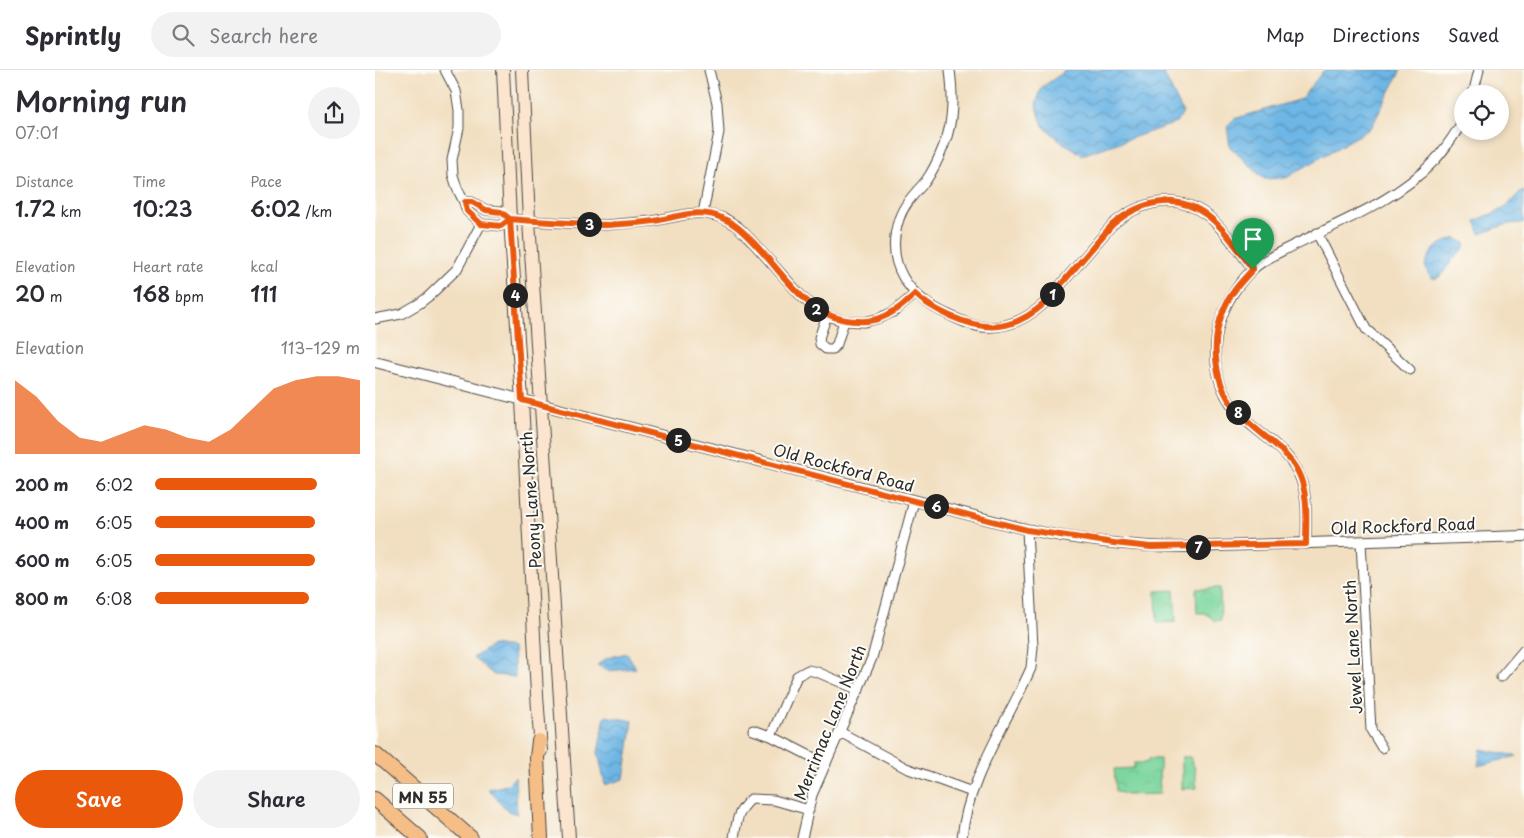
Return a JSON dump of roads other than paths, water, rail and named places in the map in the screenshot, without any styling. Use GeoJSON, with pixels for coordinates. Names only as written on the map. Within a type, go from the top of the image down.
{"type":"FeatureCollection","features":[{"type":"Feature","properties":{"kind":"main road","name":"Peony Lane North"},"geometry":{"type":"LineString","coordinates":[[503,70],[539,741],[542,757],[547,838]]}},
{"type":"Feature","properties":{"kind":"main road","name":"Peony Lane North"},"geometry":{"type":"LineString","coordinates":[[522,70],[529,221],[569,838]]}},
{"type":"Feature","properties":{"kind":"main road"},"geometry":{"type":"LineString","coordinates":[[539,741],[537,758],[541,838]]}},
{"type":"Feature","properties":{"kind":"main road","name":"MN 55"},"geometry":{"type":"LineString","coordinates":[[375,754],[471,838]]}},
{"type":"Feature","properties":{"kind":"main road"},"geometry":{"type":"LineString","coordinates":[[416,790],[481,838]]}},
{"type":"Feature","properties":{"kind":"main road","name":"MN 55"},"geometry":{"type":"LineString","coordinates":[[375,799],[420,838]]}},
{"type":"Feature","properties":{"kind":"street"},"geometry":{"type":"LineString","coordinates":[[445,70],[455,91],[459,110],[459,128],[452,160],[453,174],[467,211],[481,224],[501,226],[510,219]]}},
{"type":"Feature","properties":{"kind":"street"},"geometry":{"type":"LineString","coordinates":[[703,212],[719,132],[719,118],[709,70]]}},
{"type":"Feature","properties":{"kind":"street"},"geometry":{"type":"LineString","coordinates":[[950,70],[953,101],[945,143],[936,164],[906,205],[899,218],[894,245],[898,265],[906,283],[925,303],[975,326],[1006,326],[1021,321],[1046,302],[1112,225],[1124,215],[1151,203],[1166,202],[1196,208],[1219,227],[1253,269]]}},
{"type":"Feature","properties":{"kind":"street"},"geometry":{"type":"LineString","coordinates":[[1475,85],[1479,70]]}},
{"type":"Feature","properties":{"kind":"street"},"geometry":{"type":"LineString","coordinates":[[1306,544],[1304,490],[1299,474],[1279,446],[1237,412],[1227,398],[1220,382],[1216,346],[1218,326],[1224,308],[1234,291],[1253,269],[1317,233],[1381,202],[1418,177],[1435,160],[1454,136]]}},
{"type":"Feature","properties":{"kind":"street"},"geometry":{"type":"LineString","coordinates":[[465,202],[472,202],[486,210],[501,212],[510,219],[529,221],[606,225],[653,221],[703,212],[724,218],[750,239],[803,298],[816,309],[844,321],[864,322],[880,318],[895,311],[915,294]]}},
{"type":"Feature","properties":{"kind":"street"},"geometry":{"type":"LineString","coordinates":[[375,319],[401,314],[420,304],[429,296],[457,269],[481,224]]}},
{"type":"Feature","properties":{"kind":"street"},"geometry":{"type":"LineString","coordinates":[[1317,233],[1365,329],[1410,370]]}},
{"type":"Feature","properties":{"kind":"street"},"geometry":{"type":"LineString","coordinates":[[827,315],[819,338],[820,344],[826,349],[833,349],[837,344],[844,321]]}},
{"type":"Feature","properties":{"kind":"street","name":"Old Rockford Road"},"geometry":{"type":"LineString","coordinates":[[375,362],[1027,530],[1151,547],[1306,544],[1524,536]]}},
{"type":"Feature","properties":{"kind":"street","name":"Merrimac Lane North"},"geometry":{"type":"LineString","coordinates":[[802,838],[812,795],[877,645],[914,501]]}},
{"type":"Feature","properties":{"kind":"street"},"geometry":{"type":"LineString","coordinates":[[962,838],[964,820],[972,792],[1031,668],[1033,648],[1027,530]]}},
{"type":"Feature","properties":{"kind":"street","name":"Jewel Lane North"},"geometry":{"type":"LineString","coordinates":[[1361,542],[1371,730],[1382,748]]}},
{"type":"Feature","properties":{"kind":"street"},"geometry":{"type":"LineString","coordinates":[[1501,677],[1524,650]]}},
{"type":"Feature","properties":{"kind":"street"},"geometry":{"type":"LineString","coordinates":[[771,736],[797,676],[808,670],[859,690]]}},
{"type":"Feature","properties":{"kind":"street"},"geometry":{"type":"LineString","coordinates":[[753,730],[771,736],[826,764]]}},
{"type":"Feature","properties":{"kind":"street"},"geometry":{"type":"LineString","coordinates":[[840,732],[907,768],[972,792]]}},
{"type":"Feature","properties":{"kind":"street"},"geometry":{"type":"LineString","coordinates":[[734,838],[741,808],[751,799],[774,800],[809,810]]}},
{"type":"Feature","properties":{"kind":"water"},"geometry":{"type":"Polygon","coordinates":[[[1067,70],[1162,70],[1183,113],[1176,123],[1082,155],[1062,142],[1043,126],[1036,104],[1042,87],[1067,70]]]}},
{"type":"Feature","properties":{"kind":"water"},"geometry":{"type":"Polygon","coordinates":[[[1324,70],[1401,70],[1371,128],[1286,178],[1264,179],[1230,147],[1227,126],[1234,119],[1301,99],[1324,70]]]}},
{"type":"Feature","properties":{"kind":"water"},"geometry":{"type":"Polygon","coordinates":[[[1524,190],[1524,223],[1508,224],[1480,234],[1475,221],[1505,208],[1524,190]]]}},
{"type":"Feature","properties":{"kind":"water"},"geometry":{"type":"Polygon","coordinates":[[[1456,238],[1466,244],[1463,250],[1455,256],[1441,276],[1434,279],[1429,275],[1425,266],[1430,255],[1444,242],[1456,238]]]}},
{"type":"Feature","properties":{"kind":"water"},"geometry":{"type":"Polygon","coordinates":[[[492,645],[513,648],[515,677],[494,675],[473,658],[492,645]]]}},
{"type":"Feature","properties":{"kind":"water"},"geometry":{"type":"Polygon","coordinates":[[[627,653],[636,668],[608,671],[597,665],[607,658],[627,653]]]}},
{"type":"Feature","properties":{"kind":"water"},"geometry":{"type":"Polygon","coordinates":[[[605,716],[633,721],[624,779],[605,785],[598,752],[605,716]]]}},
{"type":"Feature","properties":{"kind":"water"},"geometry":{"type":"Polygon","coordinates":[[[1481,749],[1517,756],[1478,766],[1481,749]]]}},
{"type":"Feature","properties":{"kind":"water"},"geometry":{"type":"Polygon","coordinates":[[[515,777],[517,814],[508,811],[488,789],[507,785],[515,777]]]}}]}
